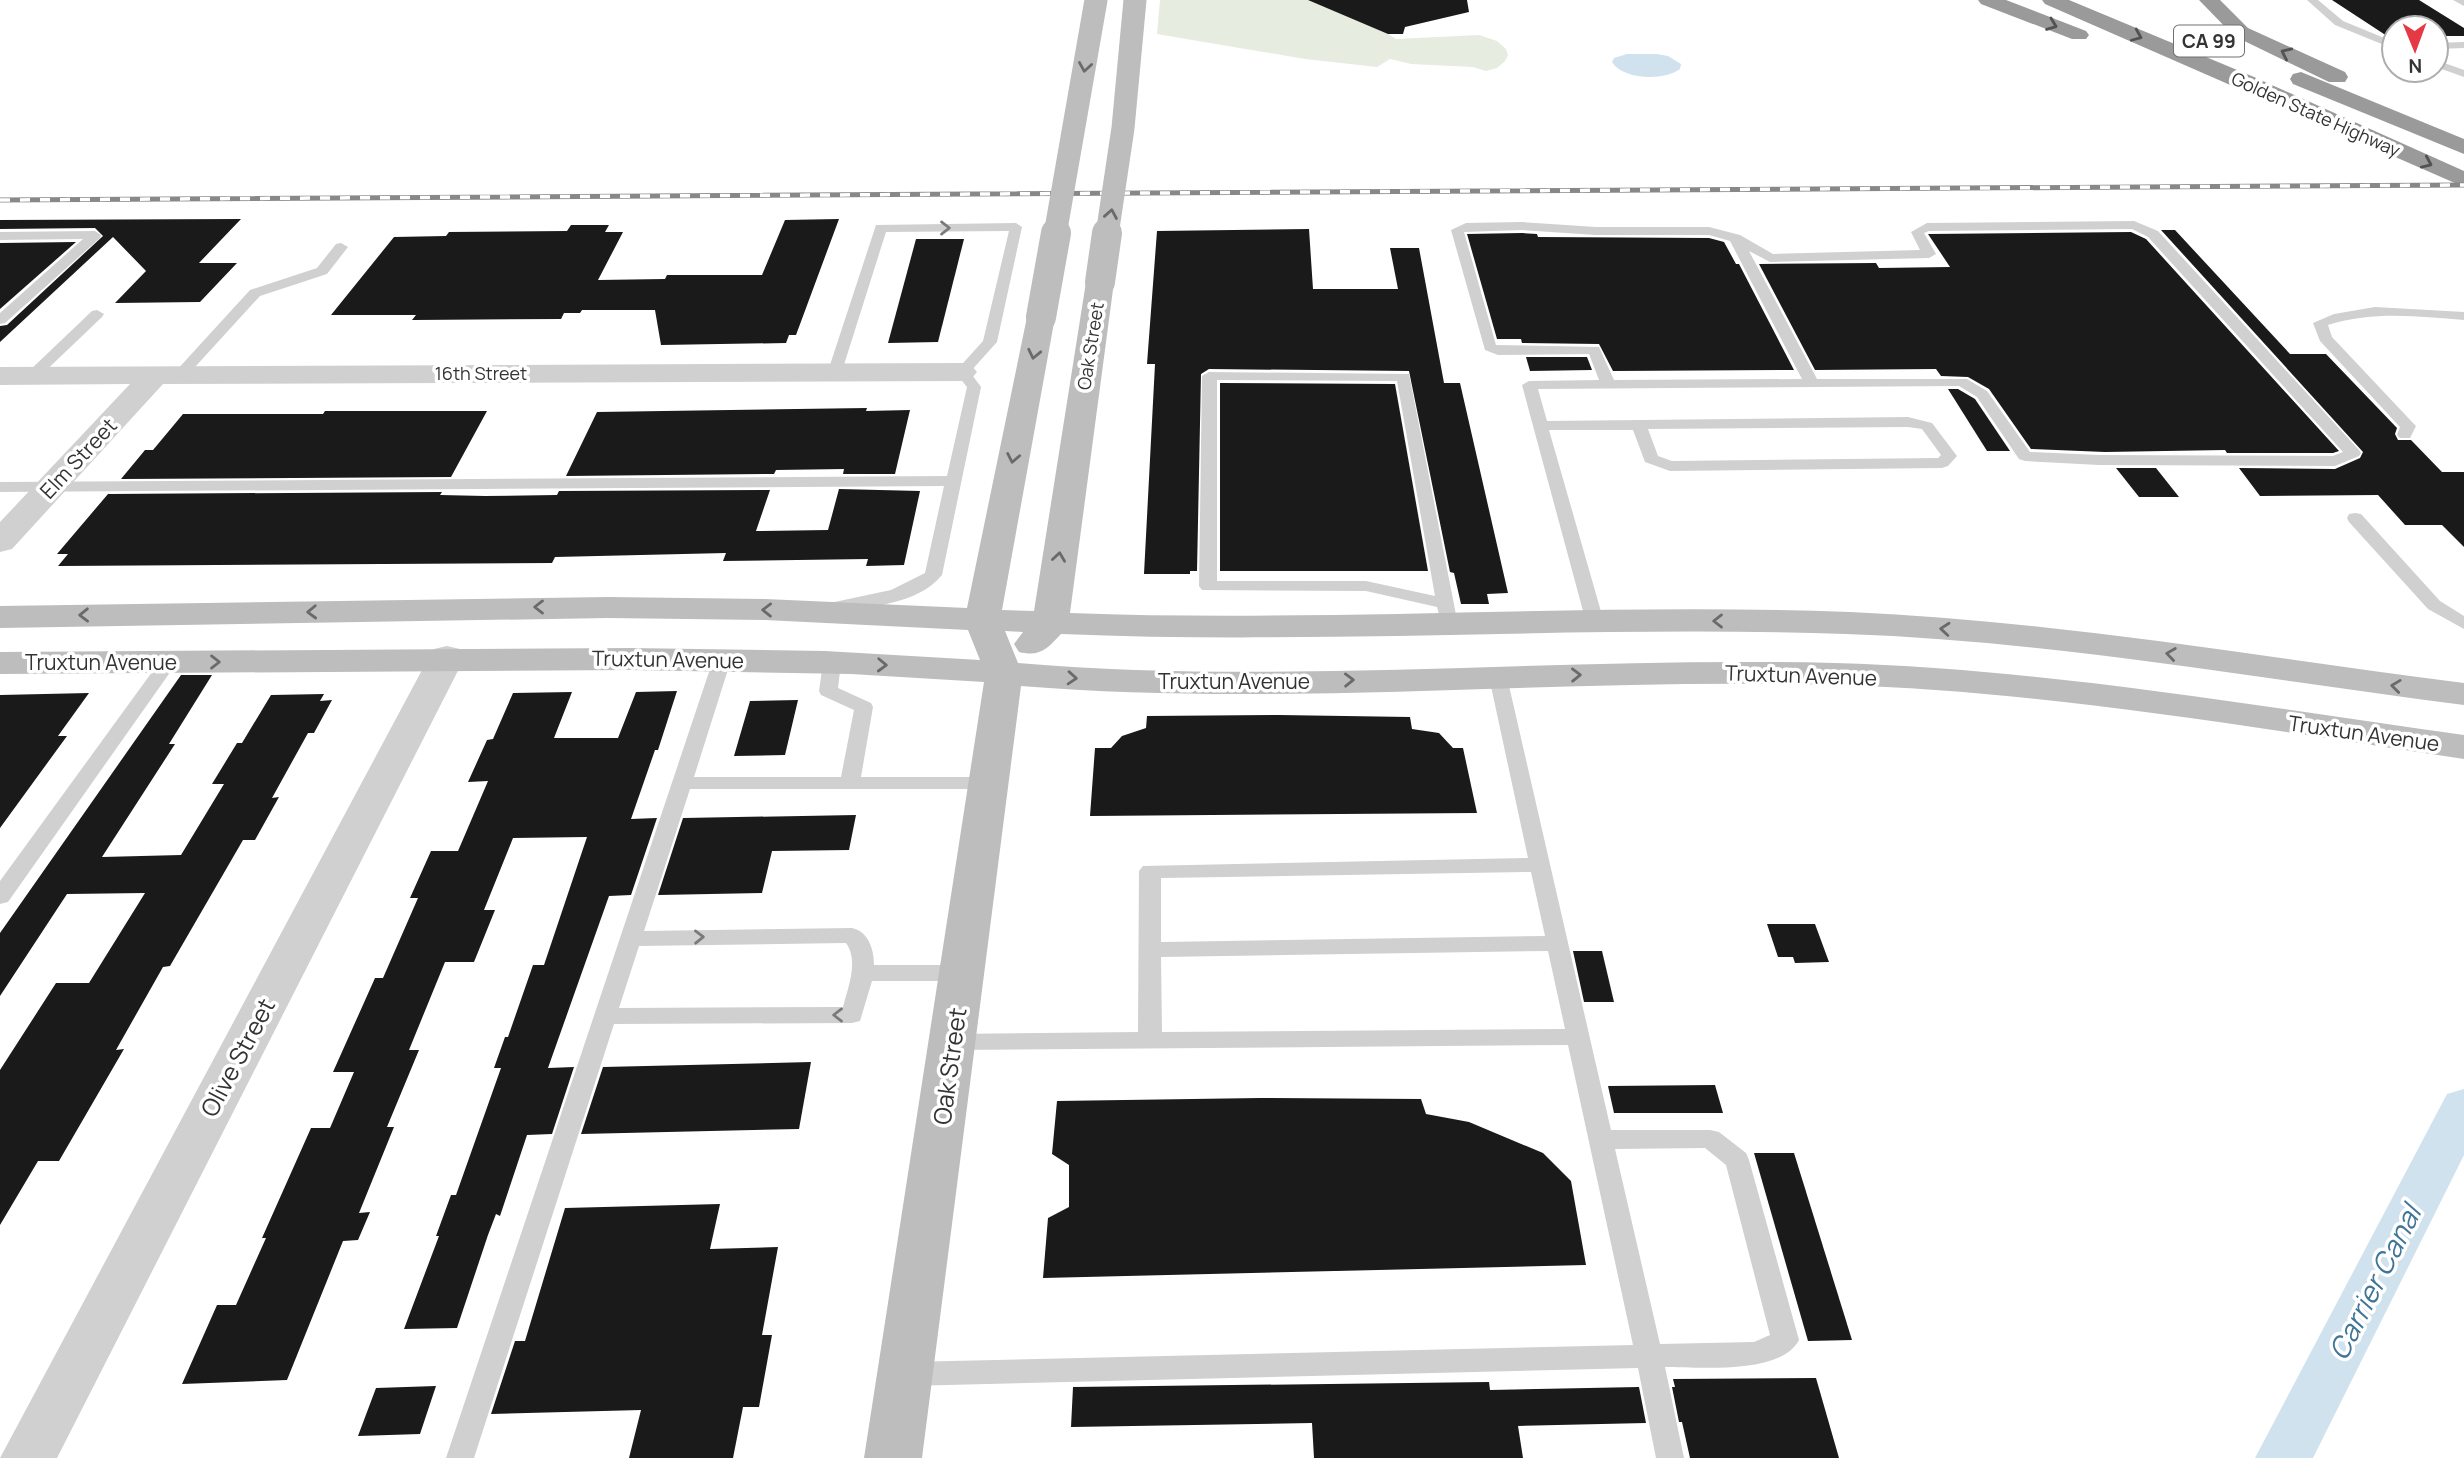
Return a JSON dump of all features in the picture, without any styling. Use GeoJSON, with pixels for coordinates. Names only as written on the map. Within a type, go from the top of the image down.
{"type":"FeatureCollection","features":[{"type":"Feature","properties":{"kind":"highway"},"geometry":{"type":"LineString","coordinates":[[1988,0],[2202,82],[2390,147]]}},
{"type":"Feature","properties":{"kind":"highway","name":"Golden State Highway"},"geometry":{"type":"LineString","coordinates":[[2052,0],[2246,82],[2464,180]]}},
{"type":"Feature","properties":{"kind":"highway"},"geometry":{"type":"LineString","coordinates":[[2209,0],[2241,32],[2464,141]]}},
{"type":"Feature","properties":{"kind":"highway","name":"Golden State Highway"},"geometry":{"type":"LineString","coordinates":[[2234,51],[2464,147]]}},
{"type":"Feature","properties":{"kind":"main road"},"geometry":{"type":"LineString","coordinates":[[982,620],[1096,0]]}},
{"type":"Feature","properties":{"kind":"main road","name":"Oak Street"},"geometry":{"type":"LineString","coordinates":[[1050,625],[1082,391],[1116,181],[1129,78],[1135,0]]}},
{"type":"Feature","properties":{"kind":"main road"},"geometry":{"type":"LineString","coordinates":[[0,617],[474,606],[817,611],[1050,625],[1257,629],[1447,614],[1595,622],[1796,621],[1932,627],[2144,650],[2464,694]]}},
{"type":"Feature","properties":{"kind":"main road","name":"Oak Street"},"geometry":{"type":"LineString","coordinates":[[893,1458],[1004,673],[982,620]]}},
{"type":"Feature","properties":{"kind":"main road"},"geometry":{"type":"LineString","coordinates":[[1004,673],[1050,625]]}},
{"type":"Feature","properties":{"kind":"main road","name":"Truxtun Avenue"},"geometry":{"type":"LineString","coordinates":[[0,663],[447,657],[722,660],[832,663],[1104,680],[1307,681],[1722,672],[1842,674],[1959,681],[2076,693],[2464,747]]}},
{"type":"Feature","properties":{"kind":"main road"},"geometry":{"type":"LineString","coordinates":[[1842,674],[1972,664],[2064,671],[2464,723]]}},
{"type":"Feature","properties":{"kind":"street","name":"16th Street"},"geometry":{"type":"LineString","coordinates":[[0,376],[962,372]]}},
{"type":"Feature","properties":{"kind":"street","name":"Elm Street"},"geometry":{"type":"LineString","coordinates":[[0,542],[52,486],[168,375]]}},
{"type":"Feature","properties":{"kind":"street","name":"Olive Street"},"geometry":{"type":"LineString","coordinates":[[28,1458],[447,657]]}},
{"type":"Feature","properties":{"kind":"lane"},"geometry":{"type":"LineString","coordinates":[[2312,0],[2339,23],[2380,40]]}},
{"type":"Feature","properties":{"kind":"lane"},"geometry":{"type":"LineString","coordinates":[[2458,0],[2464,4]]}},
{"type":"Feature","properties":{"kind":"lane"},"geometry":{"type":"LineString","coordinates":[[1595,622],[1539,426],[1530,385],[1962,382],[1982,394],[2025,456],[2099,460],[2335,461],[2353,453],[2153,233],[2134,225],[1927,227],[1917,232],[1929,254],[1906,257],[1770,258],[1735,238],[1709,230],[1596,231],[1522,226],[1466,227],[1457,230],[1490,346],[1498,351],[1594,350],[1608,383]]}},
{"type":"Feature","properties":{"kind":"lane"},"geometry":{"type":"LineString","coordinates":[[817,611],[901,594],[923,584],[933,575],[974,387],[962,372],[990,342],[1016,228],[881,228],[835,371]]}},
{"type":"Feature","properties":{"kind":"lane"},"geometry":{"type":"LineString","coordinates":[[0,236],[95,235],[0,320]]}},
{"type":"Feature","properties":{"kind":"lane"},"geometry":{"type":"LineString","coordinates":[[1735,238],[1812,383]]}},
{"type":"Feature","properties":{"kind":"lane"},"geometry":{"type":"LineString","coordinates":[[168,375],[255,293],[322,271],[341,247]]}},
{"type":"Feature","properties":{"kind":"lane"},"geometry":{"type":"LineString","coordinates":[[2405,435],[2408,426],[2325,338],[2320,323],[2351,312],[2386,310],[2464,316]]}},
{"type":"Feature","properties":{"kind":"lane"},"geometry":{"type":"LineString","coordinates":[[32,376],[97,314]]}},
{"type":"Feature","properties":{"kind":"lane"},"geometry":{"type":"LineString","coordinates":[[1209,376],[1404,377],[1447,614],[1366,586],[1208,586],[1209,376]]}},
{"type":"Feature","properties":{"kind":"lane"},"geometry":{"type":"LineString","coordinates":[[1539,426],[1908,422],[1927,426],[1949,457],[1942,463],[1670,466],[1651,459],[1639,425]]}},
{"type":"Feature","properties":{"kind":"lane"},"geometry":{"type":"LineString","coordinates":[[0,487],[954,481]]}},
{"type":"Feature","properties":{"kind":"lane"},"geometry":{"type":"LineString","coordinates":[[2355,518],[2434,605],[2464,624]]}},
{"type":"Feature","properties":{"kind":"lane"},"geometry":{"type":"LineString","coordinates":[[460,1458],[722,660]]}},
{"type":"Feature","properties":{"kind":"lane"},"geometry":{"type":"LineString","coordinates":[[0,897],[169,662]]}},
{"type":"Feature","properties":{"kind":"lane"},"geometry":{"type":"LineString","coordinates":[[832,663],[828,691],[864,707],[850,783]]}},
{"type":"Feature","properties":{"kind":"lane"},"geometry":{"type":"LineString","coordinates":[[1498,677],[1670,1458]]}},
{"type":"Feature","properties":{"kind":"lane"},"geometry":{"type":"LineString","coordinates":[[682,783],[990,783]]}},
{"type":"Feature","properties":{"kind":"lane"},"geometry":{"type":"LineString","coordinates":[[1150,1040],[1150,871],[1540,865]]}},
{"type":"Feature","properties":{"kind":"lane"},"geometry":{"type":"LineString","coordinates":[[605,1016],[852,1015],[863,973],[863,950],[852,935],[631,939]]}},
{"type":"Feature","properties":{"kind":"lane"},"geometry":{"type":"LineString","coordinates":[[1150,950],[1557,943]]}},
{"type":"Feature","properties":{"kind":"lane"},"geometry":{"type":"LineString","coordinates":[[863,973],[962,973]]}},
{"type":"Feature","properties":{"kind":"lane"},"geometry":{"type":"LineString","coordinates":[[952,1042],[1578,1037]]}},
{"type":"Feature","properties":{"kind":"lane"},"geometry":{"type":"LineString","coordinates":[[905,1374],[1757,1354],[1785,1340],[1737,1160],[1710,1139],[1601,1140]]}},
{"type":"Feature","properties":{"kind":"shaded area"},"geometry":{"type":"Polygon","coordinates":[[[1160,0],[1362,0],[1388,34],[1396,39],[1479,35],[1497,41],[1506,49],[1508,55],[1497,68],[1486,71],[1473,67],[1411,64],[1390,59],[1377,67],[1305,59],[1157,34],[1160,0]]]}},
{"type":"Feature","properties":{"kind":"water"},"geometry":{"type":"Polygon","coordinates":[[[1627,54],[1668,56],[1681,64],[1680,69],[1664,76],[1634,75],[1617,68],[1612,62],[1614,58],[1627,54]]]}},
{"type":"Feature","properties":{"kind":"building"},"geometry":{"type":"Polygon","coordinates":[[[1308,0],[1467,0],[1469,12],[1405,27],[1403,34],[1388,34],[1308,0]]]}},
{"type":"Feature","properties":{"kind":"building"},"geometry":{"type":"Polygon","coordinates":[[[2332,0],[2419,0],[2442,14],[2380,14],[2380,31],[2332,0]]]}},
{"type":"Feature","properties":{"kind":"building"},"geometry":{"type":"Polygon","coordinates":[[[2450,19],[2464,28],[2464,36],[2450,36],[2450,19]]]}},
{"type":"Feature","properties":{"kind":"building"},"geometry":{"type":"Polygon","coordinates":[[[241,219],[199,263],[237,263],[200,302],[115,303],[146,271],[113,237],[0,342],[0,326],[7,325],[103,236],[95,228],[0,229],[0,220],[241,219]]]}},
{"type":"Feature","properties":{"kind":"building"},"geometry":{"type":"Polygon","coordinates":[[[839,219],[796,335],[789,335],[786,343],[661,345],[655,310],[582,310],[580,313],[564,313],[561,319],[412,320],[416,315],[331,315],[394,237],[446,236],[449,232],[567,231],[571,225],[609,225],[605,232],[623,232],[598,280],[665,279],[667,275],[762,275],[785,220],[839,219]]]}},
{"type":"Feature","properties":{"kind":"building"},"geometry":{"type":"Polygon","coordinates":[[[1309,229],[1313,289],[1398,289],[1390,248],[1419,248],[1444,383],[1460,383],[1508,593],[1487,594],[1489,604],[1461,604],[1454,573],[1450,572],[1409,371],[1209,369],[1201,374],[1197,571],[1190,571],[1190,574],[1144,574],[1155,364],[1147,364],[1157,231],[1309,229]]]}},
{"type":"Feature","properties":{"kind":"building"},"geometry":{"type":"Polygon","coordinates":[[[2161,230],[2175,230],[2290,354],[2326,354],[2397,428],[2395,434],[2398,440],[2411,440],[2442,472],[2464,472],[2464,547],[2442,525],[2405,525],[2378,495],[2260,496],[2239,468],[2335,469],[2360,458],[2363,452],[2161,230]]]}},
{"type":"Feature","properties":{"kind":"building"},"geometry":{"type":"Polygon","coordinates":[[[2131,232],[2146,239],[2339,451],[2227,453],[2225,450],[2105,452],[2031,449],[1989,389],[1968,377],[1941,376],[1936,369],[1815,370],[1759,264],[1876,263],[1879,268],[1950,267],[1928,234],[2131,232]]]}},
{"type":"Feature","properties":{"kind":"building"},"geometry":{"type":"Polygon","coordinates":[[[1467,234],[1537,234],[1538,237],[1709,238],[1724,242],[1736,264],[1739,264],[1794,370],[1613,371],[1599,344],[1522,343],[1521,339],[1497,339],[1467,234]]]}},
{"type":"Feature","properties":{"kind":"building"},"geometry":{"type":"Polygon","coordinates":[[[916,239],[964,239],[938,342],[888,343],[916,239]]]}},
{"type":"Feature","properties":{"kind":"building"},"geometry":{"type":"Polygon","coordinates":[[[76,242],[0,309],[0,243],[76,242]]]}},
{"type":"Feature","properties":{"kind":"building"},"geometry":{"type":"Polygon","coordinates":[[[1526,357],[1587,357],[1592,370],[1530,371],[1526,357]]]}},
{"type":"Feature","properties":{"kind":"building"},"geometry":{"type":"Polygon","coordinates":[[[1220,383],[1395,384],[1428,571],[1220,571],[1220,383]]]}},
{"type":"Feature","properties":{"kind":"building"},"geometry":{"type":"Polygon","coordinates":[[[1948,389],[1958,389],[1975,399],[2010,451],[1987,451],[1948,389]]]}},
{"type":"Feature","properties":{"kind":"building"},"geometry":{"type":"Polygon","coordinates":[[[867,408],[866,411],[910,410],[895,474],[843,474],[844,469],[776,470],[774,474],[566,476],[597,412],[867,408]]]}},
{"type":"Feature","properties":{"kind":"building"},"geometry":{"type":"Polygon","coordinates":[[[325,411],[487,411],[451,477],[121,479],[145,450],[153,450],[183,414],[323,414],[325,411]]]}},
{"type":"Feature","properties":{"kind":"building"},"geometry":{"type":"Polygon","coordinates":[[[2116,468],[2156,468],[2179,497],[2139,497],[2116,468]]]}},
{"type":"Feature","properties":{"kind":"building"},"geometry":{"type":"Polygon","coordinates":[[[839,489],[920,491],[904,565],[866,566],[868,559],[723,561],[726,553],[555,557],[552,563],[58,566],[68,554],[57,554],[108,494],[442,492],[440,495],[485,496],[557,495],[559,491],[770,490],[756,531],[828,530],[839,489]]]}},
{"type":"Feature","properties":{"kind":"building"},"geometry":{"type":"Polygon","coordinates":[[[181,675],[212,675],[169,744],[175,744],[102,857],[181,855],[224,784],[212,784],[237,743],[242,743],[271,695],[324,694],[320,701],[332,700],[314,733],[308,733],[272,798],[279,797],[255,840],[243,840],[170,966],[163,967],[116,1050],[124,1049],[59,1161],[38,1161],[0,1225],[0,1070],[56,983],[89,983],[145,893],[67,894],[0,996],[0,933],[181,675]]]}},
{"type":"Feature","properties":{"kind":"building"},"geometry":{"type":"Polygon","coordinates":[[[677,691],[631,819],[657,818],[631,895],[609,896],[548,1068],[574,1067],[552,1134],[527,1135],[500,1216],[496,1214],[488,1235],[457,1328],[404,1329],[439,1236],[436,1236],[451,1195],[456,1195],[501,1068],[494,1068],[505,1037],[508,1037],[533,965],[544,965],[587,837],[513,838],[484,910],[495,910],[474,962],[445,962],[409,1050],[419,1050],[387,1127],[394,1127],[359,1213],[370,1212],[358,1240],[343,1241],[287,1380],[182,1384],[217,1305],[236,1305],[266,1238],[262,1238],[311,1128],[330,1128],[354,1072],[333,1072],[375,978],[383,978],[418,898],[410,898],[431,851],[458,851],[488,781],[468,782],[487,740],[493,739],[513,693],[572,692],[554,738],[618,738],[636,692],[677,691]]]}},
{"type":"Feature","properties":{"kind":"building"},"geometry":{"type":"Polygon","coordinates":[[[89,693],[58,736],[67,736],[0,828],[0,695],[89,693]]]}},
{"type":"Feature","properties":{"kind":"building"},"geometry":{"type":"Polygon","coordinates":[[[798,700],[785,755],[734,756],[750,701],[798,700]]]}},
{"type":"Feature","properties":{"kind":"building"},"geometry":{"type":"Polygon","coordinates":[[[1147,716],[1410,717],[1412,729],[1439,733],[1453,748],[1463,748],[1477,813],[1090,816],[1095,748],[1111,748],[1122,736],[1146,728],[1147,716]]]}},
{"type":"Feature","properties":{"kind":"building"},"geometry":{"type":"Polygon","coordinates":[[[856,815],[849,850],[772,851],[762,893],[658,895],[683,818],[856,815]]]}},
{"type":"Feature","properties":{"kind":"building"},"geometry":{"type":"Polygon","coordinates":[[[1767,924],[1815,924],[1829,962],[1795,963],[1793,957],[1778,957],[1767,924]]]}},
{"type":"Feature","properties":{"kind":"building"},"geometry":{"type":"Polygon","coordinates":[[[1573,951],[1602,951],[1614,1002],[1584,1002],[1573,951]]]}},
{"type":"Feature","properties":{"kind":"building"},"geometry":{"type":"Polygon","coordinates":[[[811,1062],[799,1129],[581,1134],[603,1067],[811,1062]]]}},
{"type":"Feature","properties":{"kind":"building"},"geometry":{"type":"Polygon","coordinates":[[[1715,1085],[1723,1113],[1614,1113],[1608,1086],[1715,1085]]]}},
{"type":"Feature","properties":{"kind":"building"},"geometry":{"type":"Polygon","coordinates":[[[1421,1099],[1426,1114],[1469,1122],[1543,1153],[1571,1181],[1586,1265],[1043,1278],[1048,1218],[1069,1207],[1069,1165],[1052,1154],[1057,1101],[1421,1099]]]}},
{"type":"Feature","properties":{"kind":"building"},"geometry":{"type":"Polygon","coordinates":[[[1754,1153],[1794,1153],[1852,1340],[1808,1341],[1754,1153]]]}},
{"type":"Feature","properties":{"kind":"building"},"geometry":{"type":"Polygon","coordinates":[[[720,1204],[710,1249],[778,1247],[762,1335],[772,1335],[759,1407],[743,1407],[733,1458],[629,1458],[641,1410],[491,1414],[515,1341],[525,1341],[565,1208],[720,1204]]]}},
{"type":"Feature","properties":{"kind":"building"},"geometry":{"type":"Polygon","coordinates":[[[1816,1378],[1839,1458],[1690,1458],[1682,1422],[1679,1422],[1673,1379],[1816,1378]]]}},
{"type":"Feature","properties":{"kind":"building"},"geometry":{"type":"Polygon","coordinates":[[[1489,1382],[1490,1390],[1639,1387],[1646,1423],[1518,1426],[1523,1458],[1314,1458],[1312,1423],[1071,1427],[1073,1387],[1489,1382]]]}},
{"type":"Feature","properties":{"kind":"building"},"geometry":{"type":"Polygon","coordinates":[[[436,1386],[420,1434],[358,1436],[376,1388],[436,1386]]]}},
{"type":"Feature","properties":{"kind":"waterway","name":"Carrier Canal"},"geometry":{"type":"LineString","coordinates":[[2284,1458],[2464,1107]]}},
{"type":"Feature","properties":{"kind":"railway"},"geometry":{"type":"LineString","coordinates":[[0,200],[2464,185]]}}]}
